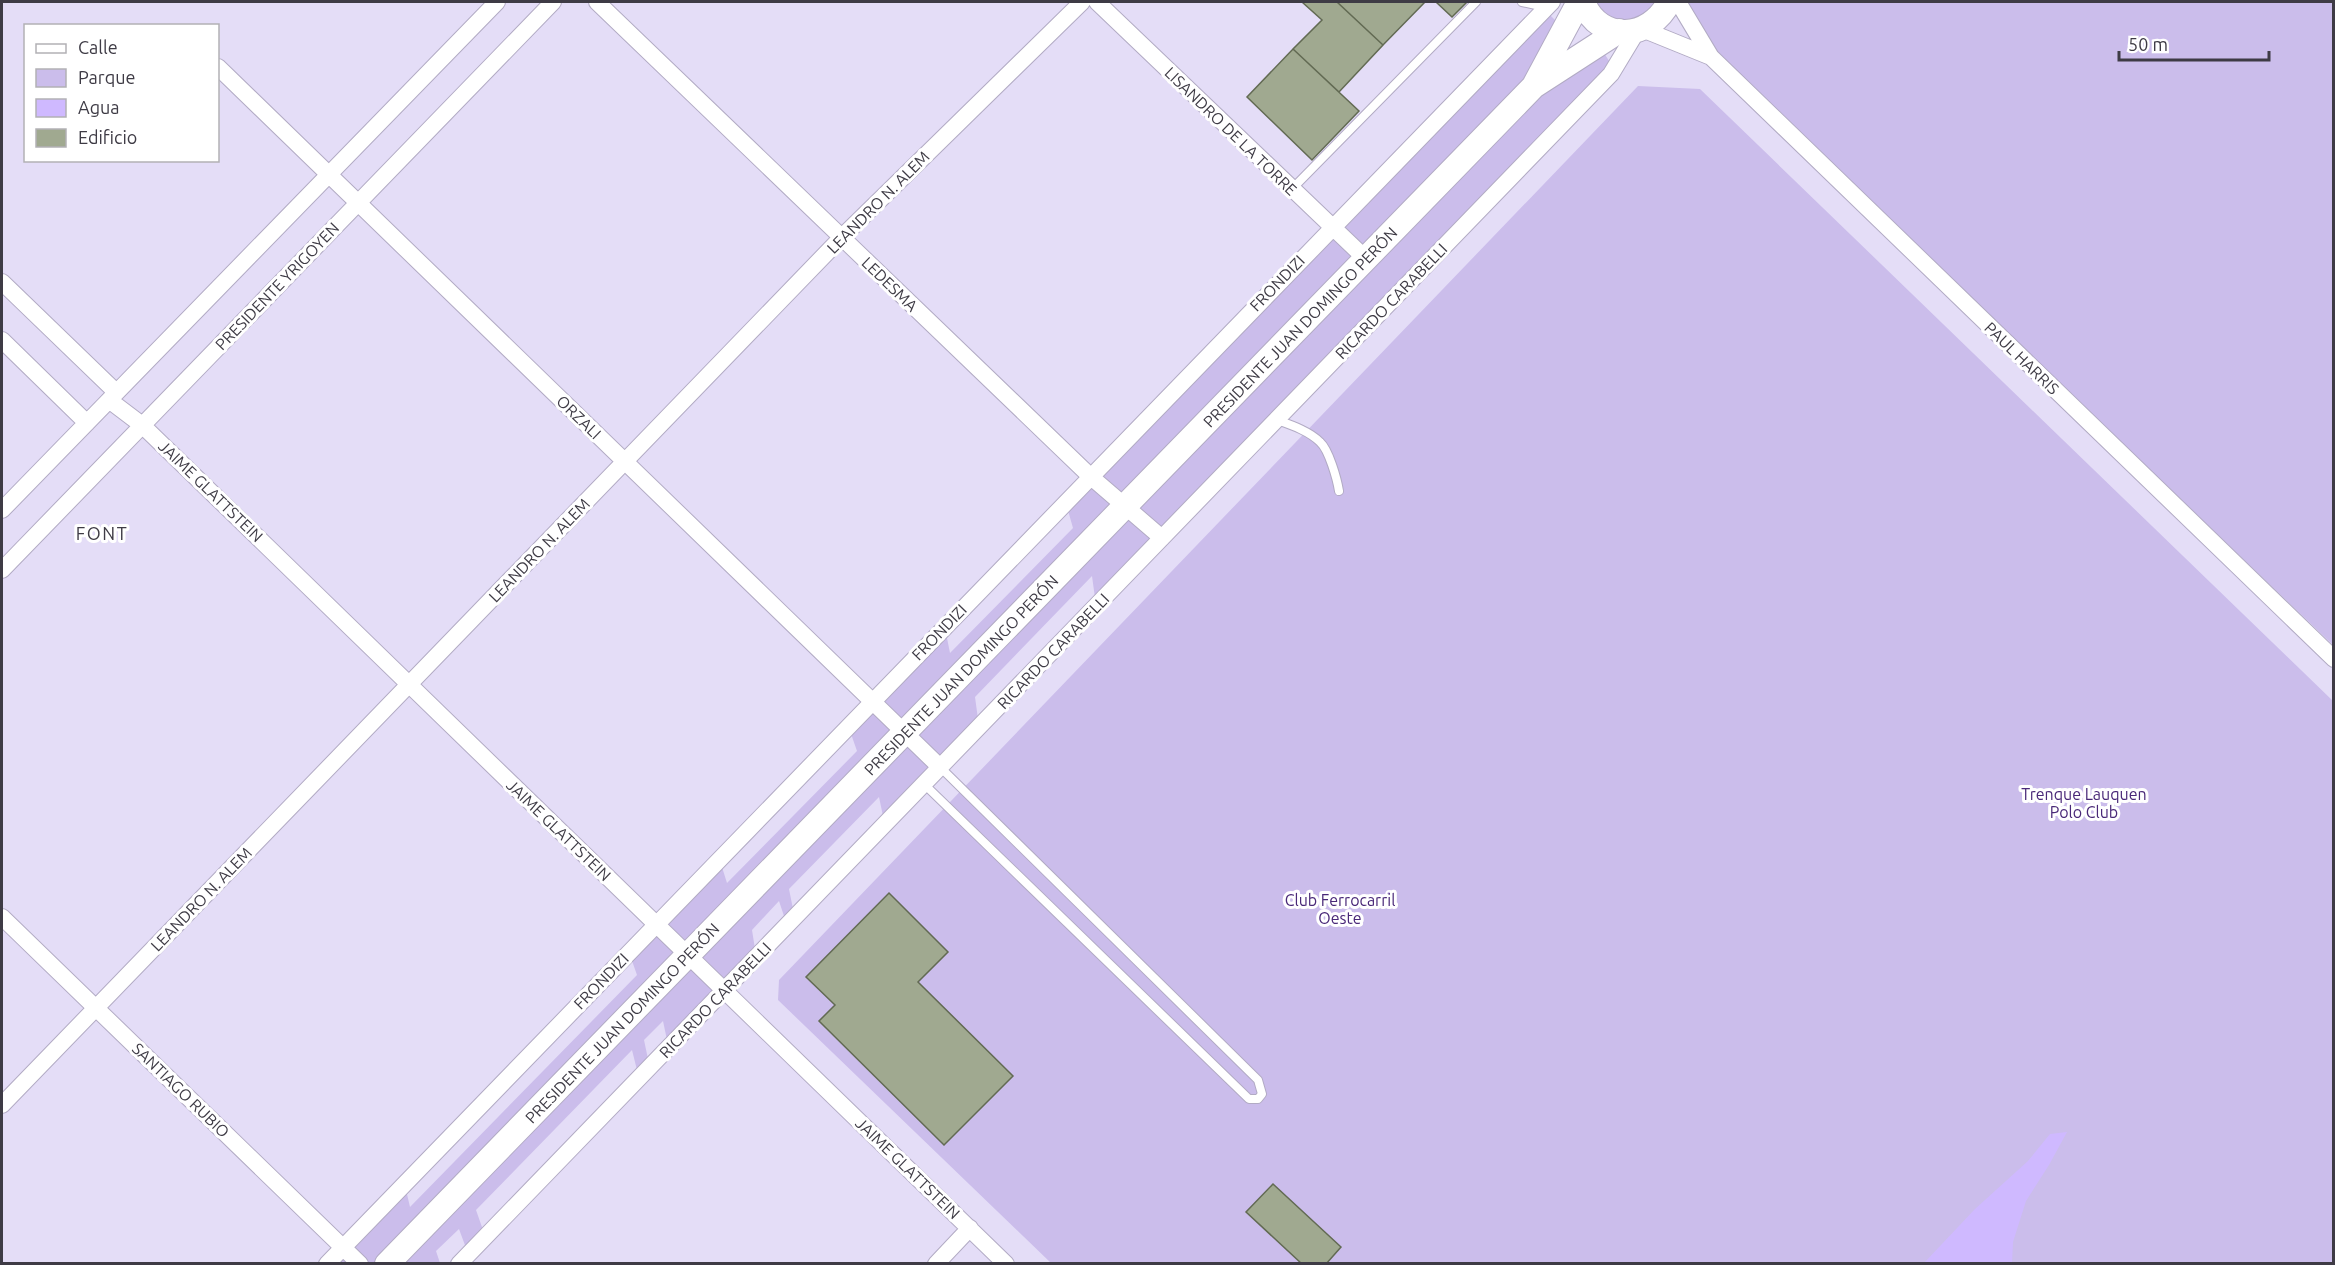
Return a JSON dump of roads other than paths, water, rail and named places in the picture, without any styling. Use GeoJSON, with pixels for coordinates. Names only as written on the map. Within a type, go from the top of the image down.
{"type":"FeatureCollection","features":[{"type":"Feature","properties":{"kind":"main road"},"geometry":{"type":"LineString","coordinates":[[1581,2],[1595,20],[1606,28],[1633,30]]}},
{"type":"Feature","properties":{"kind":"main road","name":"PRESIDENTE JUAN DOMINGO PERÓN"},"geometry":{"type":"LineString","coordinates":[[387,1263],[1534,86],[1581,2]]}},
{"type":"Feature","properties":{"kind":"main road","name":"PRESIDENTE JUAN DOMINGO PERÓN"},"geometry":{"type":"LineString","coordinates":[[1534,86],[1633,30],[1654,22],[1664,13],[1669,2]]}},
{"type":"Feature","properties":{"kind":"street"},"geometry":{"type":"LineString","coordinates":[[2,510],[497,2]]}},
{"type":"Feature","properties":{"kind":"street","name":"PRESIDENTE YRIGOYEN"},"geometry":{"type":"LineString","coordinates":[[2,570],[553,2]]}},
{"type":"Feature","properties":{"kind":"street","name":"LEDESMA"},"geometry":{"type":"LineString","coordinates":[[597,2],[1090,476],[1162,538]]}},
{"type":"Feature","properties":{"kind":"street","name":"LEANDRO N. ALEM"},"geometry":{"type":"LineString","coordinates":[[2,1105],[842,237],[1082,2]]}},
{"type":"Feature","properties":{"kind":"street","name":"LISANDRO DE LA TORRE"},"geometry":{"type":"LineString","coordinates":[[1097,2],[1366,259]]}},
{"type":"Feature","properties":{"kind":"street","name":"PAUL HARRIS"},"geometry":{"type":"LineString","coordinates":[[1678,2],[1711,57],[2334,659]]}},
{"type":"Feature","properties":{"kind":"street","name":"FRONDIZI"},"geometry":{"type":"LineString","coordinates":[[327,1263],[1549,4]]}},
{"type":"Feature","properties":{"kind":"street","name":"PAUL HARRIS"},"geometry":{"type":"LineString","coordinates":[[1633,30],[1711,57]]}},
{"type":"Feature","properties":{"kind":"street","name":"RICARDO CARABELLI"},"geometry":{"type":"LineString","coordinates":[[459,1263],[1611,74],[1633,30]]}},
{"type":"Feature","properties":{"kind":"street","name":"ORZALI"},"geometry":{"type":"LineString","coordinates":[[219,68],[940,767]]}},
{"type":"Feature","properties":{"kind":"street","name":"JAIME GLATTSTEIN"},"geometry":{"type":"LineString","coordinates":[[2,282],[142,425],[1006,1263]]}},
{"type":"Feature","properties":{"kind":"street"},"geometry":{"type":"LineString","coordinates":[[2,340],[87,423]]}},
{"type":"Feature","properties":{"kind":"street","name":"SANTIAGO RUBIO"},"geometry":{"type":"LineString","coordinates":[[2,917],[360,1263]]}},
{"type":"Feature","properties":{"kind":"street"},"geometry":{"type":"LineString","coordinates":[[936,1263],[970,1228]]}},
{"type":"Feature","properties":{"kind":"lane"},"geometry":{"type":"LineString","coordinates":[[1291,189],[1476,2]]}},
{"type":"Feature","properties":{"kind":"lane"},"geometry":{"type":"LineString","coordinates":[[1522,2],[1549,4]]}},
{"type":"Feature","properties":{"kind":"lane"},"geometry":{"type":"LineString","coordinates":[[1276,419],[1322,442],[1339,491]]}},
{"type":"Feature","properties":{"kind":"lane"},"geometry":{"type":"LineString","coordinates":[[924,784],[1249,1099],[1257,1099],[1262,1094],[1258,1080],[940,767]]}},
{"type":"Feature","properties":{"kind":"water"},"geometry":{"type":"Polygon","coordinates":[[[2067,1132],[2026,1201],[2013,1242],[2012,1263],[1924,1263],[1975,1209],[2028,1161],[2050,1134],[2067,1132]]]}},
{"type":"Feature","properties":{"kind":"district","name":"FONT"},"geometry":{"type":"Point","coordinates":[102,533]}},
{"type":"Feature","properties":{"kind":"park label","name":"Trenque Lauquen Polo Club"},"geometry":{"type":"Point","coordinates":[2084,803]}},
{"type":"Feature","properties":{"kind":"park label","name":"Club Ferrocarril Oeste"},"geometry":{"type":"Point","coordinates":[1340,909]}}]}
